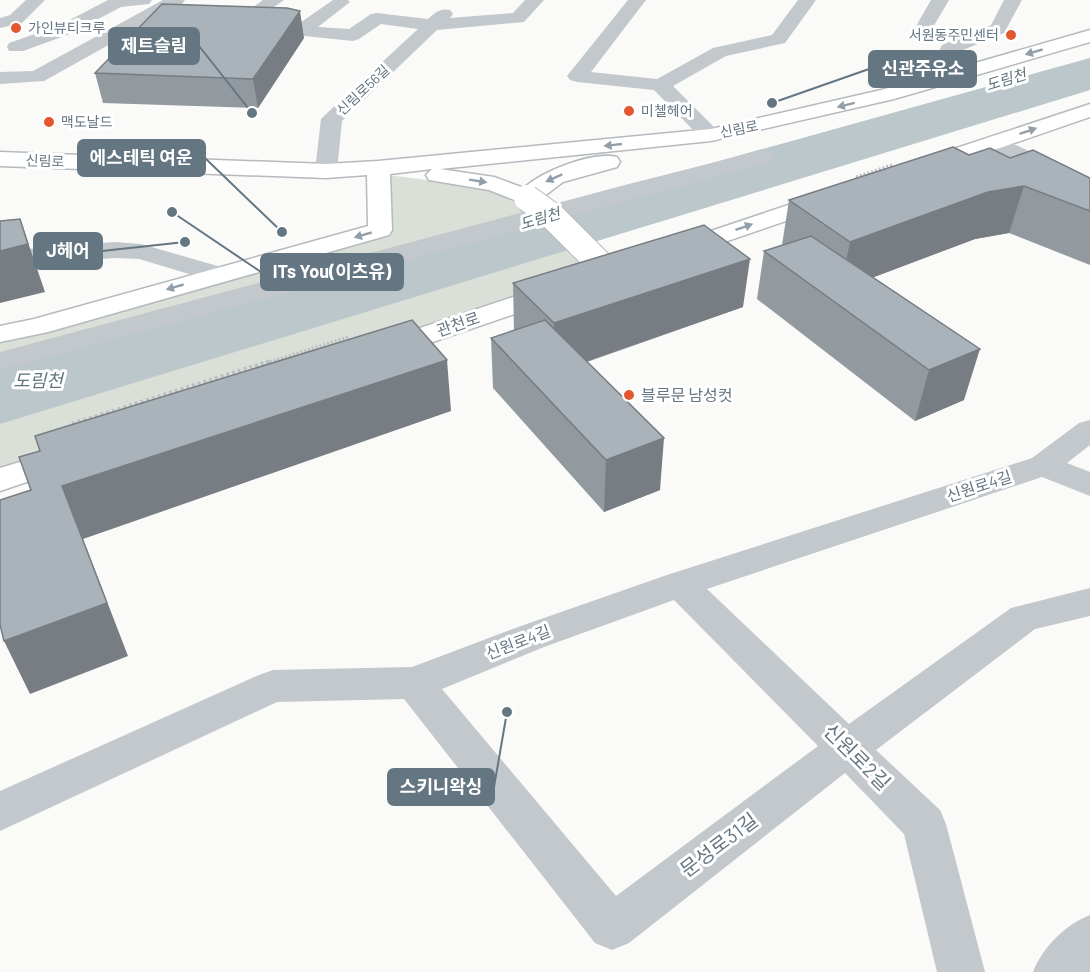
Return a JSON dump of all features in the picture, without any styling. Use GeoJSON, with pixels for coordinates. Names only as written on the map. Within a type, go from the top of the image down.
{"type":"FeatureCollection","features":[{"type":"Feature","properties":{"kind":"main road","name":"신림로"},"geometry":{"type":"LineString","coordinates":[[0,159],[326,171],[378,168],[711,135],[887,95],[1090,36]]}},
{"type":"Feature","properties":{"kind":"main road"},"geometry":{"type":"LineString","coordinates":[[896,176],[1090,110]]}},
{"type":"Feature","properties":{"kind":"main road"},"geometry":{"type":"LineString","coordinates":[[527,198],[540,184],[561,174],[639,156],[711,135]]}},
{"type":"Feature","properties":{"kind":"main road","name":"신림로"},"geometry":{"type":"LineString","coordinates":[[378,168],[494,184],[527,198],[620,269]]}},
{"type":"Feature","properties":{"kind":"main road"},"geometry":{"type":"LineString","coordinates":[[0,334],[38,326],[380,230],[378,168]]}},
{"type":"Feature","properties":{"kind":"main road"},"geometry":{"type":"LineString","coordinates":[[653,258],[852,191]]}},
{"type":"Feature","properties":{"kind":"main road","name":"관천로"},"geometry":{"type":"LineString","coordinates":[[361,357],[620,269]]}},
{"type":"Feature","properties":{"kind":"main road"},"geometry":{"type":"LineString","coordinates":[[0,480],[90,450]]}},
{"type":"Feature","properties":{"kind":"street"},"geometry":{"type":"LineString","coordinates":[[0,23],[16,19],[36,0]]}},
{"type":"Feature","properties":{"kind":"street"},"geometry":{"type":"LineString","coordinates":[[5,46],[64,30],[117,1],[143,0]]}},
{"type":"Feature","properties":{"kind":"street"},"geometry":{"type":"LineString","coordinates":[[0,78],[38,77],[176,0]]}},
{"type":"Feature","properties":{"kind":"street"},"geometry":{"type":"LineString","coordinates":[[251,15],[275,0]]}},
{"type":"Feature","properties":{"kind":"street"},"geometry":{"type":"LineString","coordinates":[[427,12],[377,18],[353,35],[300,31],[334,1],[427,12],[518,18],[535,0]]}},
{"type":"Feature","properties":{"kind":"street"},"geometry":{"type":"LineString","coordinates":[[637,0],[577,76],[660,85],[720,52],[778,39],[807,0]]}},
{"type":"Feature","properties":{"kind":"street"},"geometry":{"type":"LineString","coordinates":[[920,35],[940,0]]}},
{"type":"Feature","properties":{"kind":"street"},"geometry":{"type":"LineString","coordinates":[[949,49],[998,29],[1013,0]]}},
{"type":"Feature","properties":{"kind":"street","name":"신림로56길"},"geometry":{"type":"LineString","coordinates":[[326,171],[332,119],[427,12],[455,4]]}},
{"type":"Feature","properties":{"kind":"street"},"geometry":{"type":"LineString","coordinates":[[660,85],[711,135]]}},
{"type":"Feature","properties":{"kind":"street"},"geometry":{"type":"LineString","coordinates":[[995,142],[1086,183]]}},
{"type":"Feature","properties":{"kind":"street"},"geometry":{"type":"LineString","coordinates":[[0,361],[628,191],[763,157]]}},
{"type":"Feature","properties":{"kind":"street"},"geometry":{"type":"LineString","coordinates":[[0,259],[87,250],[132,251],[219,275]]}},
{"type":"Feature","properties":{"kind":"street","name":"신원로4길"},"geometry":{"type":"LineString","coordinates":[[0,812],[273,686],[414,683],[531,637],[680,584],[1043,465],[1090,430]]}},
{"type":"Feature","properties":{"kind":"street"},"geometry":{"type":"LineString","coordinates":[[1043,465],[1090,485]]}},
{"type":"Feature","properties":{"kind":"street","name":"신원로2길"},"geometry":{"type":"LineString","coordinates":[[680,584],[924,824],[961,972]]}},
{"type":"Feature","properties":{"kind":"street","name":"문성로31길"},"geometry":{"type":"LineString","coordinates":[[414,683],[612,927],[847,748],[1024,618],[1090,602]]}},
{"type":"Feature","properties":{"kind":"street"},"geometry":{"type":"LineString","coordinates":[[1057,972],[1090,938]]}},
{"type":"Feature","properties":{"kind":"shaded area"},"geometry":{"type":"Polygon","coordinates":[[[387,175],[484,187],[532,207],[595,272],[0,472],[0,339],[53,329],[391,232],[387,175]]]}},
{"type":"Feature","properties":{"kind":"water","name":"도림천"},"geometry":{"type":"Polygon","coordinates":[[[1090,58],[1090,90],[0,424],[0,361],[1090,58]]]}},
{"type":"Feature","properties":{"kind":"building"},"geometry":{"type":"Polygon","coordinates":[[[162,4],[287,8],[300,11],[253,79],[95,73],[162,4]]]}},
{"type":"Feature","properties":{"kind":"building"},"geometry":{"type":"Polygon","coordinates":[[[953,147],[969,155],[990,148],[1010,158],[1033,150],[1090,178],[1090,211],[1024,186],[988,192],[850,242],[789,200],[953,147]]]}},
{"type":"Feature","properties":{"kind":"building"},"geometry":{"type":"Polygon","coordinates":[[[20,219],[28,244],[0,251],[0,221],[20,219]]]}},
{"type":"Feature","properties":{"kind":"building"},"geometry":{"type":"Polygon","coordinates":[[[704,225],[750,259],[554,323],[513,283],[704,225]]]}},
{"type":"Feature","properties":{"kind":"building"},"geometry":{"type":"Polygon","coordinates":[[[811,236],[980,349],[929,370],[764,251],[811,236]]]}},
{"type":"Feature","properties":{"kind":"building"},"geometry":{"type":"Polygon","coordinates":[[[412,320],[447,360],[62,486],[107,603],[4,641],[0,625],[0,500],[31,490],[19,457],[40,451],[35,436],[412,320]]]}},
{"type":"Feature","properties":{"kind":"building"},"geometry":{"type":"Polygon","coordinates":[[[545,320],[664,438],[606,460],[491,338],[545,320]]]}},
{"type":"Feature","properties":{"kind":"place","name":"가인뷰티크루"},"geometry":{"type":"Point","coordinates":[16,28]}},
{"type":"Feature","properties":{"kind":"place","name":"서원동주민센터"},"geometry":{"type":"Point","coordinates":[1011,35]}},
{"type":"Feature","properties":{"kind":"place","name":"신관주유소"},"geometry":{"type":"Point","coordinates":[772,103]}},
{"type":"Feature","properties":{"kind":"place","name":"미첼헤어"},"geometry":{"type":"Point","coordinates":[629,111]}},
{"type":"Feature","properties":{"kind":"place","name":"제트슬림"},"geometry":{"type":"Point","coordinates":[252,113]}},
{"type":"Feature","properties":{"kind":"place","name":"맥도날드"},"geometry":{"type":"Point","coordinates":[49,122]}},
{"type":"Feature","properties":{"kind":"place","name":"ITs You(이츠유)"},"geometry":{"type":"Point","coordinates":[172,212]}},
{"type":"Feature","properties":{"kind":"place","name":"에스테틱 여운"},"geometry":{"type":"Point","coordinates":[282,232]}},
{"type":"Feature","properties":{"kind":"place","name":"J헤어"},"geometry":{"type":"Point","coordinates":[185,242]}},
{"type":"Feature","properties":{"kind":"place","name":"블루문 남성컷"},"geometry":{"type":"Point","coordinates":[629,395]}},
{"type":"Feature","properties":{"kind":"place","name":"스키니왁싱"},"geometry":{"type":"Point","coordinates":[507,712]}}]}
